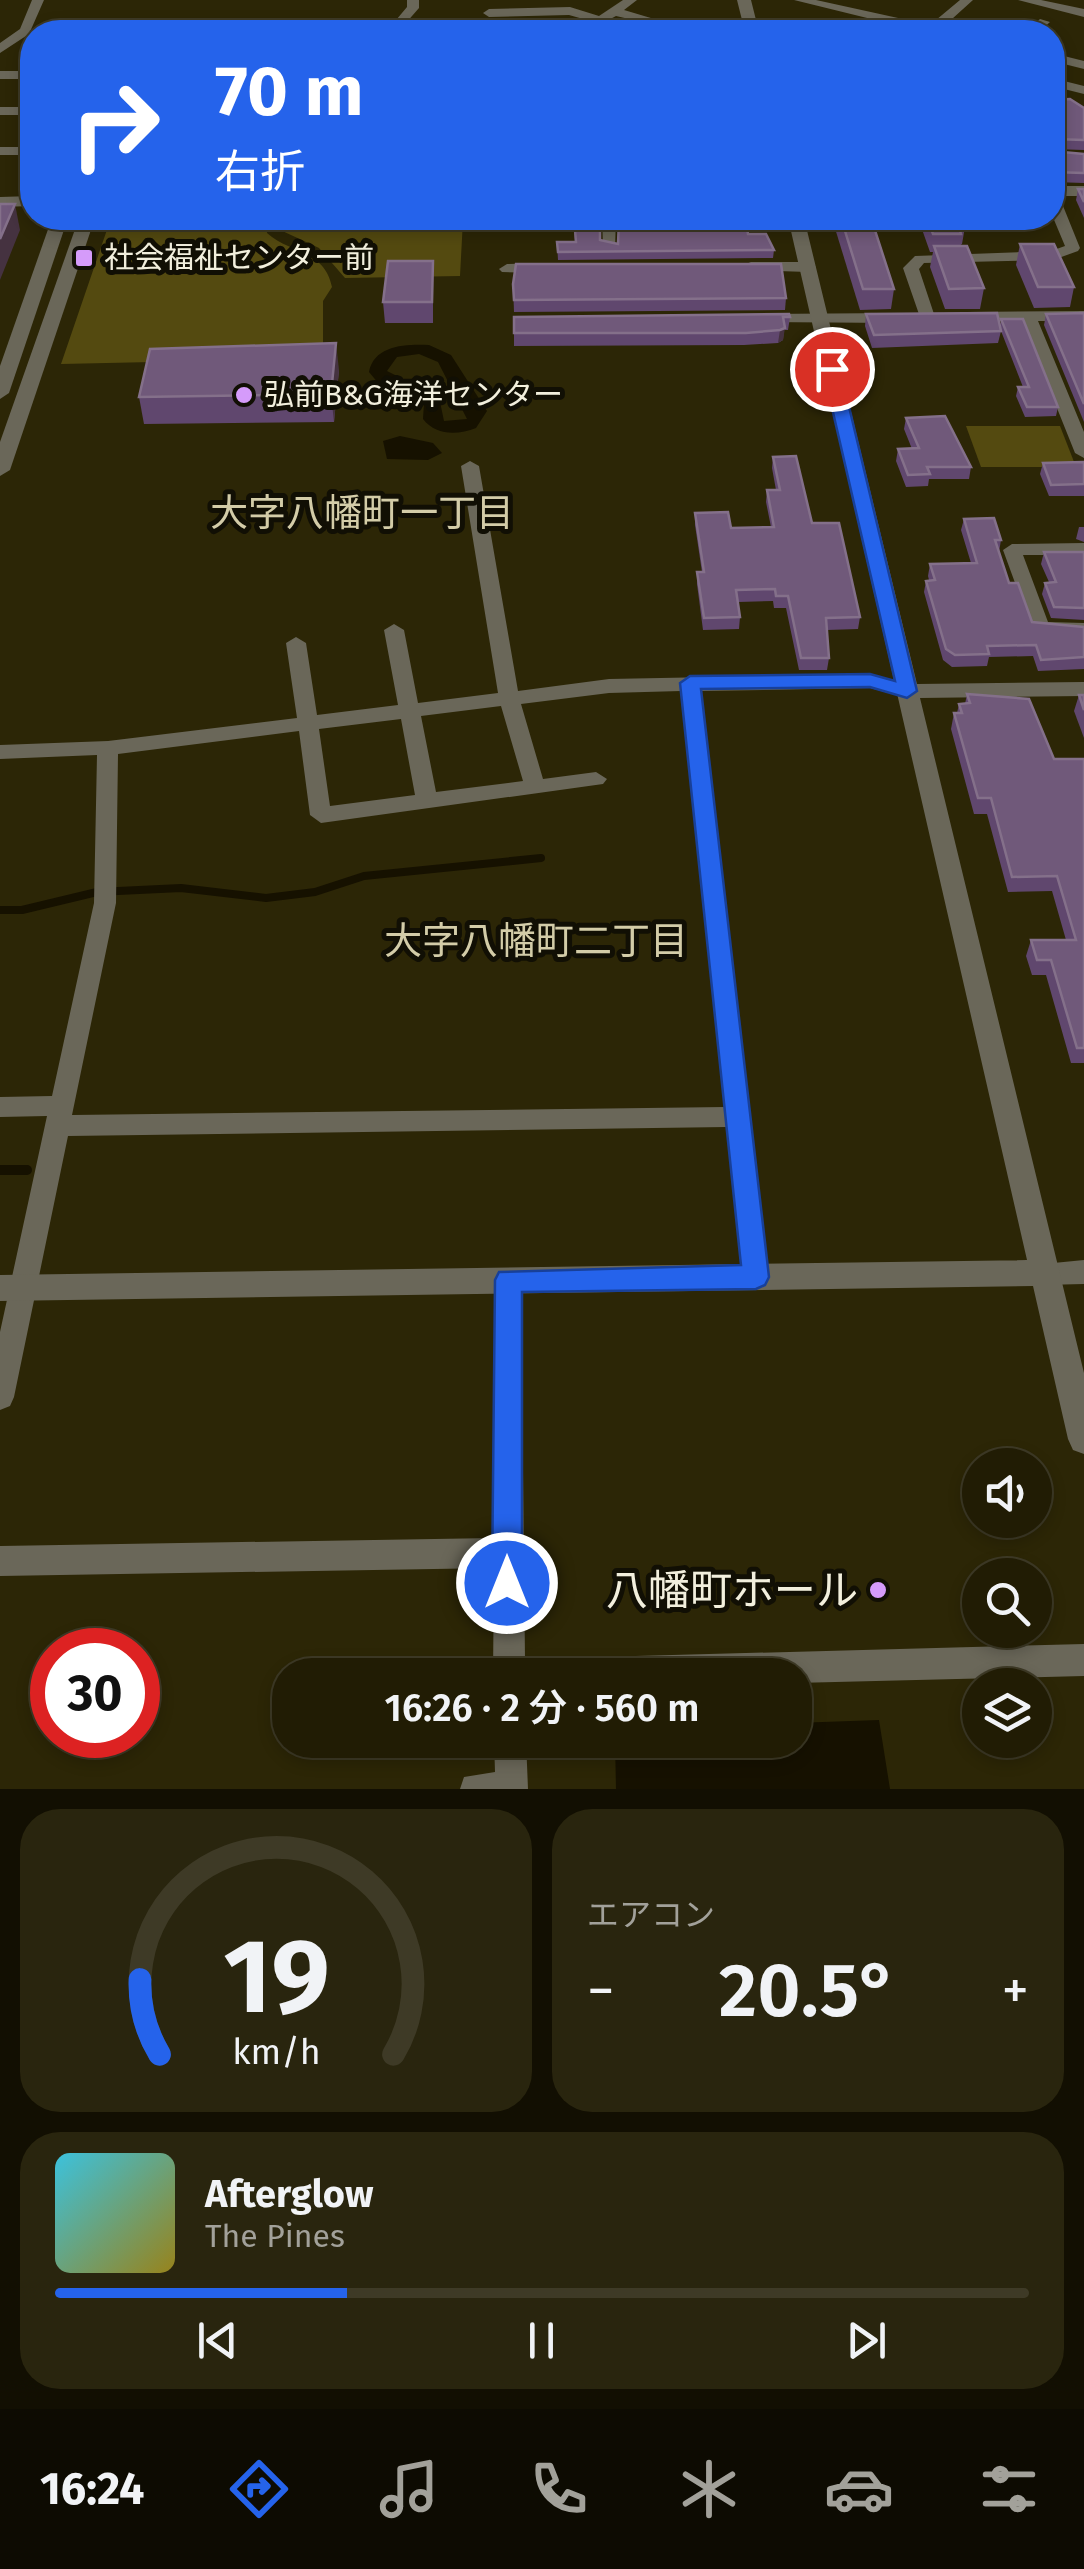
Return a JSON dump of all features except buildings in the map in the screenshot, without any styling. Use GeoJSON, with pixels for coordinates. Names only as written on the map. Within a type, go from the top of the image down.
{"type":"FeatureCollection","features":[{"type":"Feature","properties":{"kind":"street"},"geometry":{"type":"LineString","coordinates":[[490,6],[570,11],[601,20],[632,0]]}},
{"type":"Feature","properties":{"kind":"street"},"geometry":{"type":"LineString","coordinates":[[800,0],[885,20]]}},
{"type":"Feature","properties":{"kind":"street"},"geometry":{"type":"LineString","coordinates":[[1024,0],[1084,13]]}},
{"type":"Feature","properties":{"kind":"street"},"geometry":{"type":"LineString","coordinates":[[946,20],[963,1]]}},
{"type":"Feature","properties":{"kind":"street"},"geometry":{"type":"LineString","coordinates":[[614,12],[648,20]]}},
{"type":"Feature","properties":{"kind":"street"},"geometry":{"type":"LineString","coordinates":[[927,318],[910,268],[920,260],[1053,255],[1073,248],[1065,227]]}},
{"type":"Feature","properties":{"kind":"street"},"geometry":{"type":"LineString","coordinates":[[0,393],[56,230]]}},
{"type":"Feature","properties":{"kind":"street"},"geometry":{"type":"LineString","coordinates":[[0,470],[83,230]]}},
{"type":"Feature","properties":{"kind":"street"},"geometry":{"type":"LineString","coordinates":[[799,230],[1084,1439]]}},
{"type":"Feature","properties":{"kind":"street"},"geometry":{"type":"LineString","coordinates":[[609,232],[628,232]]}},
{"type":"Feature","properties":{"kind":"street"},"geometry":{"type":"LineString","coordinates":[[741,267],[808,267]]}},
{"type":"Feature","properties":{"kind":"street"},"geometry":{"type":"LineString","coordinates":[[507,268],[566,268]]}},
{"type":"Feature","properties":{"kind":"street"},"geometry":{"type":"LineString","coordinates":[[1028,316],[1084,453]]}},
{"type":"Feature","properties":{"kind":"street"},"geometry":{"type":"LineString","coordinates":[[736,320],[1084,316]]}},
{"type":"Feature","properties":{"kind":"street"},"geometry":{"type":"LineString","coordinates":[[470,466],[509,698],[535,787]]}},
{"type":"Feature","properties":{"kind":"street"},"geometry":{"type":"LineString","coordinates":[[1084,549],[1012,550],[1040,628],[1084,628]]}},
{"type":"Feature","properties":{"kind":"street"},"geometry":{"type":"LineString","coordinates":[[394,630],[427,801]]}},
{"type":"Feature","properties":{"kind":"street"},"geometry":{"type":"LineString","coordinates":[[296,643],[321,814],[596,779]]}},
{"type":"Feature","properties":{"kind":"street"},"geometry":{"type":"LineString","coordinates":[[0,752],[108,748],[609,686],[870,681],[907,691],[1084,688]]}},
{"type":"Feature","properties":{"kind":"street"},"geometry":{"type":"LineString","coordinates":[[690,683],[756,1277]]}},
{"type":"Feature","properties":{"kind":"street"},"geometry":{"type":"LineString","coordinates":[[0,1397],[11,1288],[60,1116],[105,903],[108,748]]}},
{"type":"Feature","properties":{"kind":"street"},"geometry":{"type":"LineString","coordinates":[[0,1107],[60,1116],[739,1116]]}},
{"type":"Feature","properties":{"kind":"street"},"geometry":{"type":"LineString","coordinates":[[11,1288],[1084,1272]]}},
{"type":"Feature","properties":{"kind":"street"},"geometry":{"type":"LineString","coordinates":[[508,1280],[509,1658]]}},
{"type":"Feature","properties":{"kind":"street"},"geometry":{"type":"LineString","coordinates":[[0,1561],[506,1553]]}},
{"type":"Feature","properties":{"kind":"street"},"geometry":{"type":"LineString","coordinates":[[812,1667],[1084,1660]]}},
{"type":"Feature","properties":{"kind":"street"},"geometry":{"type":"LineString","coordinates":[[476,1789],[512,1788],[511,1758]]}},
{"type":"Feature","properties":{"kind":"shaded area"},"geometry":{"type":"Polygon","coordinates":[[[107,230],[267,230],[276,240],[322,265],[332,287],[323,301],[323,348],[297,359],[61,364],[107,230]]]}},
{"type":"Feature","properties":{"kind":"shaded area"},"geometry":{"type":"Polygon","coordinates":[[[280,230],[462,230],[460,276],[345,278],[319,248],[280,230]]]}},
{"type":"Feature","properties":{"kind":"shaded area"},"geometry":{"type":"Polygon","coordinates":[[[429,345],[451,355],[487,411],[476,428],[455,433],[434,429],[423,419],[424,403],[379,384],[369,372],[384,351],[429,345]],[[419,354],[397,357],[387,371],[439,397],[444,421],[467,419],[438,362],[419,354]]]}},
{"type":"Feature","properties":{"kind":"shaded area"},"geometry":{"type":"Polygon","coordinates":[[[966,426],[1060,426],[1076,467],[981,467],[966,426]]]}},
{"type":"Feature","properties":{"kind":"shaded area"},"geometry":{"type":"Polygon","coordinates":[[[400,436],[433,443],[442,453],[428,460],[387,459],[383,441],[400,436]]]}},
{"type":"Feature","properties":{"kind":"shaded area"},"geometry":{"type":"Polygon","coordinates":[[[879,1720],[890,1789],[616,1789],[615,1758],[812,1758],[812,1722],[879,1720]]]}},
{"type":"Feature","properties":{"kind":"waterway"},"geometry":{"type":"LineString","coordinates":[[0,910],[22,910],[97,892],[181,888],[266,898],[315,892],[364,876],[541,858]]}},
{"type":"Feature","properties":{"kind":"waterway"},"geometry":{"type":"LineString","coordinates":[[0,1170],[27,1170]]}},
{"type":"Feature","properties":{"kind":"place","name":"社会福祉センター前"},"geometry":{"type":"Point","coordinates":[84,258]}},
{"type":"Feature","properties":{"kind":"place","name":"弘前B&G海洋センター"},"geometry":{"type":"Point","coordinates":[244,395]}},
{"type":"Feature","properties":{"kind":"place","name":"八幡町ホール"},"geometry":{"type":"Point","coordinates":[878,1590]}},
{"type":"Feature","properties":{"kind":"district","name":"大字八幡町一丁目"},"geometry":{"type":"Point","coordinates":[362,513]}},
{"type":"Feature","properties":{"kind":"district","name":"大字八幡町二丁目"},"geometry":{"type":"Point","coordinates":[536,941]}},
{"type":"Feature","properties":{"kind":"route"},"geometry":{"type":"LineString","coordinates":[[507,1583],[508,1280],[756,1277],[690,683],[870,681],[907,691],[832,369]]}}]}
